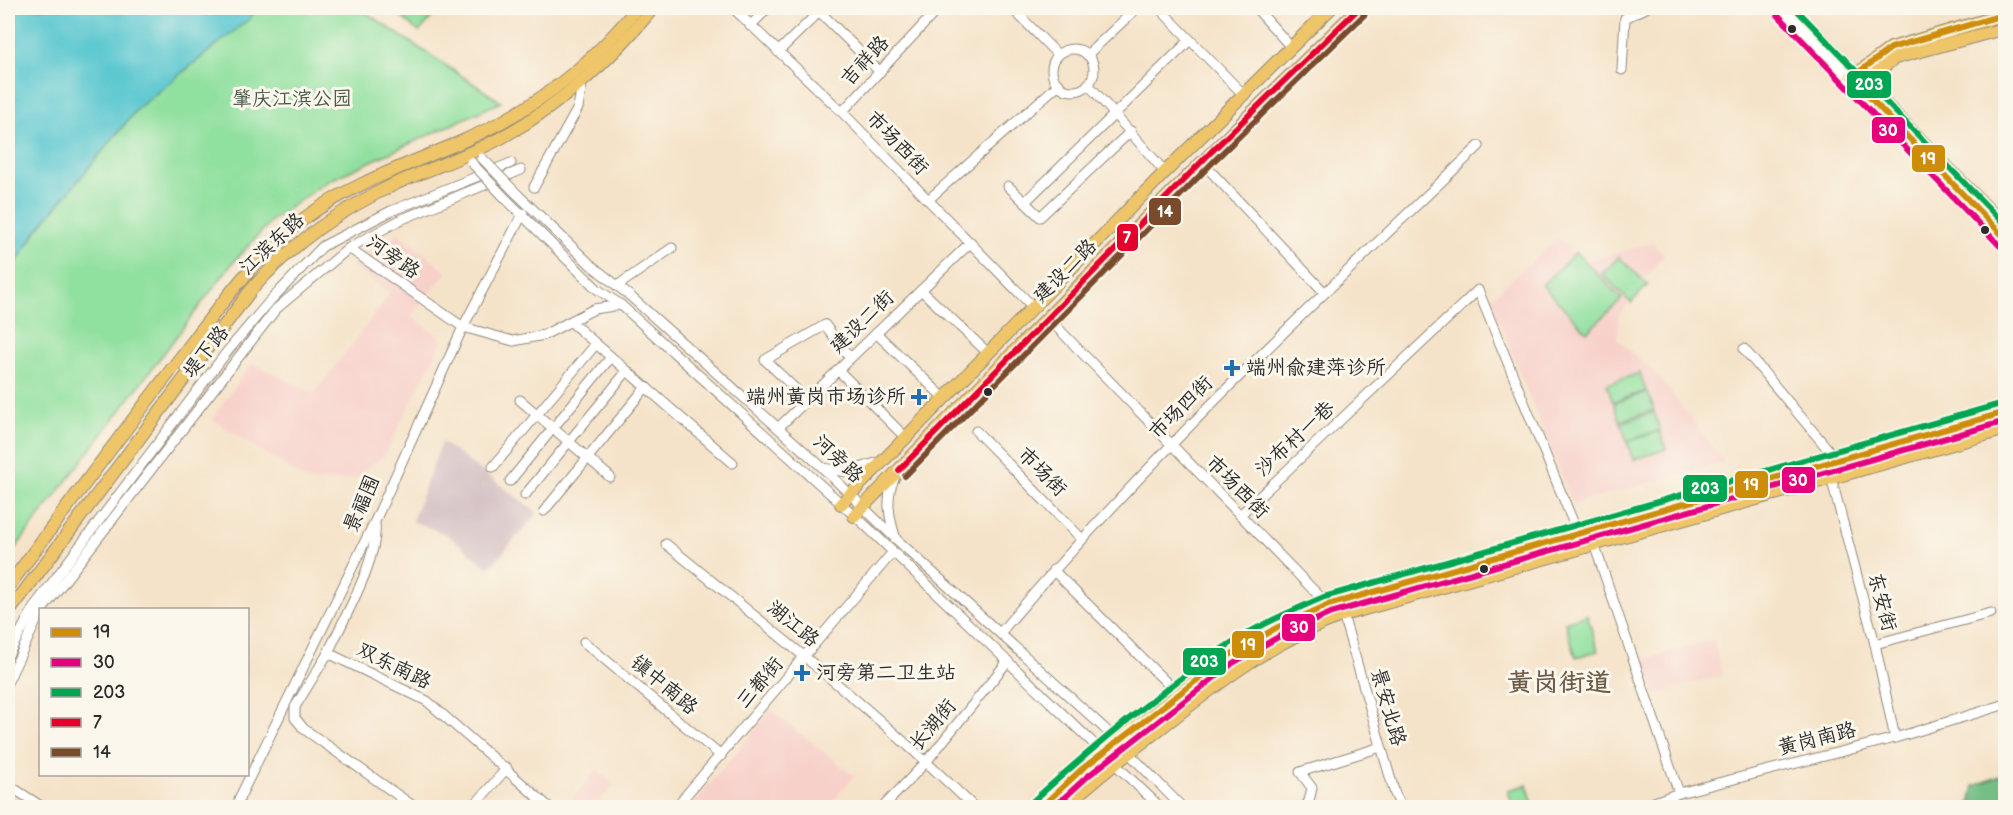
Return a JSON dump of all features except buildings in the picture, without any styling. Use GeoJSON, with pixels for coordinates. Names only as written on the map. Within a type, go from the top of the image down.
{"type":"FeatureCollection","features":[{"type":"Feature","properties":{"kind":"main road","name":"江滨东路"},"geometry":{"type":"LineString","coordinates":[[8,587],[185,352],[251,268],[275,244],[328,202],[461,142],[551,92],[591,59],[637,8]]}},
{"type":"Feature","properties":{"kind":"main road","name":"江滨东路"},"geometry":{"type":"LineString","coordinates":[[8,613],[244,299],[280,258],[333,217],[398,183],[473,156],[545,111],[582,84],[624,42],[653,8]]}},
{"type":"Feature","properties":{"kind":"main road","name":"建设二路"},"geometry":{"type":"LineString","coordinates":[[841,504],[1165,172],[1331,8]]}},
{"type":"Feature","properties":{"kind":"main road","name":"建设二路"},"geometry":{"type":"LineString","coordinates":[[859,512],[928,437],[1201,161],[1359,8]]}},
{"type":"Feature","properties":{"kind":"main road"},"geometry":{"type":"LineString","coordinates":[[1858,80],[1891,48],[2006,14]]}},
{"type":"Feature","properties":{"kind":"main road"},"geometry":{"type":"LineString","coordinates":[[1858,80],[1895,58],[2006,28]]}},
{"type":"Feature","properties":{"kind":"main road"},"geometry":{"type":"LineString","coordinates":[[1039,807],[1082,769],[1177,693],[1228,656],[1267,633],[1328,605],[2006,412]]}},
{"type":"Feature","properties":{"kind":"main road"},"geometry":{"type":"LineString","coordinates":[[1966,424],[1971,438]]}},
{"type":"Feature","properties":{"kind":"main road"},"geometry":{"type":"LineString","coordinates":[[916,426],[928,437]]}},
{"type":"Feature","properties":{"kind":"main road"},"geometry":{"type":"LineString","coordinates":[[1063,807],[1093,780],[1221,680],[1263,652],[1306,629],[1343,615],[2006,429]]}},
{"type":"Feature","properties":{"kind":"main road"},"geometry":{"type":"LineString","coordinates":[[1156,710],[1167,724]]}},
{"type":"Feature","properties":{"kind":"main road"},"geometry":{"type":"LineString","coordinates":[[1082,769],[1093,780]]}},
{"type":"Feature","properties":{"kind":"street","name":"市场西街"},"geometry":{"type":"LineString","coordinates":[[733,8],[842,112],[1033,307]]}},
{"type":"Feature","properties":{"kind":"street"},"geometry":{"type":"LineString","coordinates":[[750,26],[768,8]]}},
{"type":"Feature","properties":{"kind":"street","name":"吉祥路"},"geometry":{"type":"LineString","coordinates":[[842,112],[939,8]]}},
{"type":"Feature","properties":{"kind":"street"},"geometry":{"type":"LineString","coordinates":[[1012,8],[1059,55]]}},
{"type":"Feature","properties":{"kind":"street"},"geometry":{"type":"LineString","coordinates":[[1087,55],[1137,8]]}},
{"type":"Feature","properties":{"kind":"street"},"geometry":{"type":"LineString","coordinates":[[1160,8],[1243,94]]}},
{"type":"Feature","properties":{"kind":"street"},"geometry":{"type":"LineString","coordinates":[[1256,8],[1290,46]]}},
{"type":"Feature","properties":{"kind":"street"},"geometry":{"type":"LineString","coordinates":[[1622,69],[1625,18],[1646,8]]}},
{"type":"Feature","properties":{"kind":"street"},"geometry":{"type":"LineString","coordinates":[[1783,8],[2006,225]]}},
{"type":"Feature","properties":{"kind":"street"},"geometry":{"type":"LineString","coordinates":[[1794,8],[2006,240]]}},
{"type":"Feature","properties":{"kind":"street"},"geometry":{"type":"LineString","coordinates":[[777,52],[818,9],[880,72]]}},
{"type":"Feature","properties":{"kind":"street"},"geometry":{"type":"LineString","coordinates":[[1026,202],[1190,40]]}},
{"type":"Feature","properties":{"kind":"street"},"geometry":{"type":"LineString","coordinates":[[1071,49],[1087,55],[1094,71],[1088,84],[1077,90],[1059,84],[1053,66],[1059,55],[1071,49]]}},
{"type":"Feature","properties":{"kind":"street"},"geometry":{"type":"LineString","coordinates":[[534,187],[578,108],[582,84]]}},
{"type":"Feature","properties":{"kind":"street"},"geometry":{"type":"LineString","coordinates":[[928,200],[1059,84]]}},
{"type":"Feature","properties":{"kind":"street"},"geometry":{"type":"LineString","coordinates":[[1088,84],[1116,113],[1165,172]]}},
{"type":"Feature","properties":{"kind":"street"},"geometry":{"type":"LineString","coordinates":[[1008,186],[1041,217],[1131,131]]}},
{"type":"Feature","properties":{"kind":"street","name":"河旁路"},"geometry":{"type":"LineString","coordinates":[[461,142],[506,199],[597,289],[621,305],[841,504],[859,512],[896,539],[1129,752],[1183,807]]}},
{"type":"Feature","properties":{"kind":"street","name":"市场四街"},"geometry":{"type":"LineString","coordinates":[[1000,633],[1053,570],[1169,444],[1324,292],[1479,146]]}},
{"type":"Feature","properties":{"kind":"street","name":"河旁路"},"geometry":{"type":"LineString","coordinates":[[473,156],[823,468],[850,495],[859,512],[893,552],[1161,807]]}},
{"type":"Feature","properties":{"kind":"street"},"geometry":{"type":"LineString","coordinates":[[1201,161],[1324,292]]}},
{"type":"Feature","properties":{"kind":"street","name":"堤下路"},"geometry":{"type":"LineString","coordinates":[[8,655],[36,604],[226,353],[269,302],[323,246],[391,211],[511,163]]}},
{"type":"Feature","properties":{"kind":"street","name":"堤下路"},"geometry":{"type":"LineString","coordinates":[[43,608],[276,309],[349,248],[400,220],[521,170]]}},
{"type":"Feature","properties":{"kind":"street"},"geometry":{"type":"LineString","coordinates":[[521,215],[530,207]]}},
{"type":"Feature","properties":{"kind":"street","name":"景福围"},"geometry":{"type":"LineString","coordinates":[[239,807],[239,799],[375,521],[463,327],[521,215]]}},
{"type":"Feature","properties":{"kind":"street","name":"建设二街"},"geometry":{"type":"LineString","coordinates":[[778,428],[971,242]]}},
{"type":"Feature","properties":{"kind":"street","name":"河旁路"},"geometry":{"type":"LineString","coordinates":[[349,248],[463,327],[513,340],[544,335],[594,309]]}},
{"type":"Feature","properties":{"kind":"street"},"geometry":{"type":"LineString","coordinates":[[617,286],[672,248]]}},
{"type":"Feature","properties":{"kind":"street"},"geometry":{"type":"LineString","coordinates":[[597,289],[594,309],[621,305]]}},
{"type":"Feature","properties":{"kind":"street"},"geometry":{"type":"LineString","coordinates":[[921,290],[988,353]]}},
{"type":"Feature","properties":{"kind":"street","name":"沙布村一巷"},"geometry":{"type":"LineString","coordinates":[[1240,515],[1478,290],[1578,534]]}},
{"type":"Feature","properties":{"kind":"street","name":"市场西街"},"geometry":{"type":"LineString","coordinates":[[1047,317],[1328,605]]}},
{"type":"Feature","properties":{"kind":"street"},"geometry":{"type":"LineString","coordinates":[[571,322],[734,463]]}},
{"type":"Feature","properties":{"kind":"street"},"geometry":{"type":"LineString","coordinates":[[807,400],[765,360],[825,325],[850,358]]}},
{"type":"Feature","properties":{"kind":"street"},"geometry":{"type":"LineString","coordinates":[[876,333],[944,398]]}},
{"type":"Feature","properties":{"kind":"street"},"geometry":{"type":"LineString","coordinates":[[493,467],[596,344]]}},
{"type":"Feature","properties":{"kind":"street"},"geometry":{"type":"LineString","coordinates":[[1744,349],[1837,460]]}},
{"type":"Feature","properties":{"kind":"street"},"geometry":{"type":"LineString","coordinates":[[226,353],[245,368]]}},
{"type":"Feature","properties":{"kind":"street"},"geometry":{"type":"LineString","coordinates":[[510,481],[611,357]]}},
{"type":"Feature","properties":{"kind":"street"},"geometry":{"type":"LineString","coordinates":[[838,370],[905,437]]}},
{"type":"Feature","properties":{"kind":"street"},"geometry":{"type":"LineString","coordinates":[[525,495],[627,371]]}},
{"type":"Feature","properties":{"kind":"street"},"geometry":{"type":"LineString","coordinates":[[544,511],[646,387]]}},
{"type":"Feature","properties":{"kind":"street"},"geometry":{"type":"LineString","coordinates":[[520,400],[610,477]]}},
{"type":"Feature","properties":{"kind":"street","name":"市场街"},"geometry":{"type":"LineString","coordinates":[[976,431],[1082,539]]}},
{"type":"Feature","properties":{"kind":"street"},"geometry":{"type":"LineString","coordinates":[[823,468],[847,472],[882,460]]}},
{"type":"Feature","properties":{"kind":"street"},"geometry":{"type":"LineString","coordinates":[[896,539],[889,507],[891,485],[899,470]]}},
{"type":"Feature","properties":{"kind":"street","name":"东安街"},"geometry":{"type":"LineString","coordinates":[[1830,477],[1875,644],[1894,738]]}},
{"type":"Feature","properties":{"kind":"street","name":"双东南路"},"geometry":{"type":"LineString","coordinates":[[375,521],[377,538],[372,559],[327,654],[427,701],[550,807]]}},
{"type":"Feature","properties":{"kind":"street","name":"湖江路"},"geometry":{"type":"LineString","coordinates":[[666,543],[927,761],[975,807]]}},
{"type":"Feature","properties":{"kind":"street"},"geometry":{"type":"LineString","coordinates":[[1594,544],[1679,793]]}},
{"type":"Feature","properties":{"kind":"street","name":"三都街"},"geometry":{"type":"LineString","coordinates":[[675,807],[722,756],[893,552]]}},
{"type":"Feature","properties":{"kind":"street"},"geometry":{"type":"LineString","coordinates":[[1053,570],[1177,693]]}},
{"type":"Feature","properties":{"kind":"street"},"geometry":{"type":"LineString","coordinates":[[1875,644],[1991,613]]}},
{"type":"Feature","properties":{"kind":"street","name":"堤下路"},"geometry":{"type":"LineString","coordinates":[[8,681],[39,615]]}},
{"type":"Feature","properties":{"kind":"street","name":"景安北路"},"geometry":{"type":"LineString","coordinates":[[1343,615],[1395,794],[1402,807]]}},
{"type":"Feature","properties":{"kind":"street","name":"镇中南路"},"geometry":{"type":"LineString","coordinates":[[584,642],[722,756]]}},
{"type":"Feature","properties":{"kind":"street"},"geometry":{"type":"LineString","coordinates":[[327,654],[295,706],[295,718],[304,729],[416,807]]}},
{"type":"Feature","properties":{"kind":"street","name":"长湖街"},"geometry":{"type":"LineString","coordinates":[[882,807],[927,761],[1008,661]]}},
{"type":"Feature","properties":{"kind":"street","name":"黄岗南路"},"geometry":{"type":"LineString","coordinates":[[1638,807],[1679,793],[1894,738],[2006,704]]}},
{"type":"Feature","properties":{"kind":"street"},"geometry":{"type":"LineString","coordinates":[[1304,807],[1309,801],[1312,788],[1300,772],[1382,747]]}},
{"type":"Feature","properties":{"kind":"street"},"geometry":{"type":"LineString","coordinates":[[472,807],[507,768]]}},
{"type":"Feature","properties":{"kind":"street"},"geometry":{"type":"LineString","coordinates":[[8,786],[44,807]]}},
{"type":"Feature","properties":{"kind":"street"},"geometry":{"type":"LineString","coordinates":[[8,803],[15,807]]}},
{"type":"Feature","properties":{"kind":"shaded area"},"geometry":{"type":"Polygon","coordinates":[[[398,233],[447,272],[411,316],[443,339],[384,456],[354,479],[309,482],[212,419],[252,363],[314,394],[390,294],[352,266],[398,233]]]}},
{"type":"Feature","properties":{"kind":"shaded area"},"geometry":{"type":"Polygon","coordinates":[[[1558,238],[1583,262],[1653,243],[1664,254],[1619,316],[1617,339],[1660,378],[1724,462],[1573,504],[1490,299],[1558,238]]]}},
{"type":"Feature","properties":{"kind":"shaded area"},"geometry":{"type":"Polygon","coordinates":[[[442,442],[538,513],[489,568],[448,535],[412,521],[442,442]]]}},
{"type":"Feature","properties":{"kind":"shaded area"},"geometry":{"type":"Polygon","coordinates":[[[1713,640],[1723,675],[1654,695],[1644,660],[1713,640]]]}},
{"type":"Feature","properties":{"kind":"shaded area"},"geometry":{"type":"Polygon","coordinates":[[[771,710],[854,776],[828,807],[691,807],[771,710]]]}},
{"type":"Feature","properties":{"kind":"shaded area"},"geometry":{"type":"Polygon","coordinates":[[[597,770],[614,785],[595,807],[565,807],[597,770]]]}},
{"type":"Feature","properties":{"kind":"green space","name":"肇庆江滨公园"},"geometry":{"type":"Polygon","coordinates":[[[258,8],[359,8],[501,102],[326,182],[272,220],[230,266],[8,558],[8,275],[38,229],[138,108],[249,19],[258,8]]]}},
{"type":"Feature","properties":{"kind":"green space"},"geometry":{"type":"Polygon","coordinates":[[[391,8],[440,8],[419,32],[391,8]]]}},
{"type":"Feature","properties":{"kind":"green space"},"geometry":{"type":"Polygon","coordinates":[[[1576,252],[1622,299],[1587,332],[1542,285],[1576,252]]]}},
{"type":"Feature","properties":{"kind":"green space"},"geometry":{"type":"Polygon","coordinates":[[[1619,257],[1648,285],[1631,303],[1602,274],[1619,257]]]}},
{"type":"Feature","properties":{"kind":"green space"},"geometry":{"type":"Polygon","coordinates":[[[1640,373],[1646,391],[1613,402],[1607,384],[1640,373]]]}},
{"type":"Feature","properties":{"kind":"green space"},"geometry":{"type":"Polygon","coordinates":[[[1648,392],[1654,410],[1620,421],[1614,403],[1648,392]]]}},
{"type":"Feature","properties":{"kind":"green space"},"geometry":{"type":"Polygon","coordinates":[[[1654,412],[1660,430],[1627,441],[1621,423],[1654,412]]]}},
{"type":"Feature","properties":{"kind":"green space"},"geometry":{"type":"Polygon","coordinates":[[[1660,431],[1666,449],[1633,460],[1627,442],[1660,431]]]}},
{"type":"Feature","properties":{"kind":"green space"},"geometry":{"type":"Polygon","coordinates":[[[1587,615],[1598,651],[1576,657],[1565,622],[1587,615]]]}},
{"type":"Feature","properties":{"kind":"green space"},"geometry":{"type":"Polygon","coordinates":[[[2005,774],[2005,807],[1960,807],[1970,804],[1974,786],[2005,774]]]}},
{"type":"Feature","properties":{"kind":"green space"},"geometry":{"type":"Polygon","coordinates":[[[1527,785],[1534,807],[1513,807],[1508,790],[1527,785]]]}},
{"type":"Feature","properties":{"kind":"water"},"geometry":{"type":"Polygon","coordinates":[[[8,8],[258,8],[249,19],[138,108],[38,229],[8,275],[8,8]]]}},
{"type":"Feature","properties":{"kind":"transit line","name":"7"},"geometry":{"type":"LineString","coordinates":[[899,470],[1211,152],[1359,8]]}},
{"type":"Feature","properties":{"kind":"transit line","name":"203"},"geometry":{"type":"LineString","coordinates":[[1795,8],[2006,226]]}},
{"type":"Feature","properties":{"kind":"transit line","name":"14"},"geometry":{"type":"LineString","coordinates":[[905,476],[1217,158],[1365,14]]}},
{"type":"Feature","properties":{"kind":"transit line","name":"30"},"geometry":{"type":"LineString","coordinates":[[1777,14],[2000,246]]}},
{"type":"Feature","properties":{"kind":"transit line","name":"19"},"geometry":{"type":"LineString","coordinates":[[1851,78],[1891,48],[2006,14]]}},
{"type":"Feature","properties":{"kind":"transit line","name":"19"},"geometry":{"type":"LineString","coordinates":[[1851,78],[2006,239]]}},
{"type":"Feature","properties":{"kind":"transit line","name":"203"},"geometry":{"type":"LineString","coordinates":[[1033,801],[1125,722],[1222,649],[1259,627],[1324,597],[2004,403]]}},
{"type":"Feature","properties":{"kind":"transit line","name":"19"},"geometry":{"type":"LineString","coordinates":[[1040,808],[1082,769],[1228,656],[1276,628],[1328,605],[2006,412]]}},
{"type":"Feature","properties":{"kind":"transit line","name":"30"},"geometry":{"type":"LineString","coordinates":[[1053,808],[1088,776],[1233,663],[1280,636],[1331,613],[2006,421]]}},
{"type":"Feature","properties":{"kind":"place","name":"端州俞建萍诊所"},"geometry":{"type":"Point","coordinates":[1232,368]}},
{"type":"Feature","properties":{"kind":"place","name":"端州黄岗市场诊所"},"geometry":{"type":"Point","coordinates":[919,397]}},
{"type":"Feature","properties":{"kind":"place","name":"河旁第二卫生站"},"geometry":{"type":"Point","coordinates":[802,673]}},
{"type":"Feature","properties":{"kind":"district","name":"黄岗街道"},"geometry":{"type":"Point","coordinates":[1559,683]}}]}
